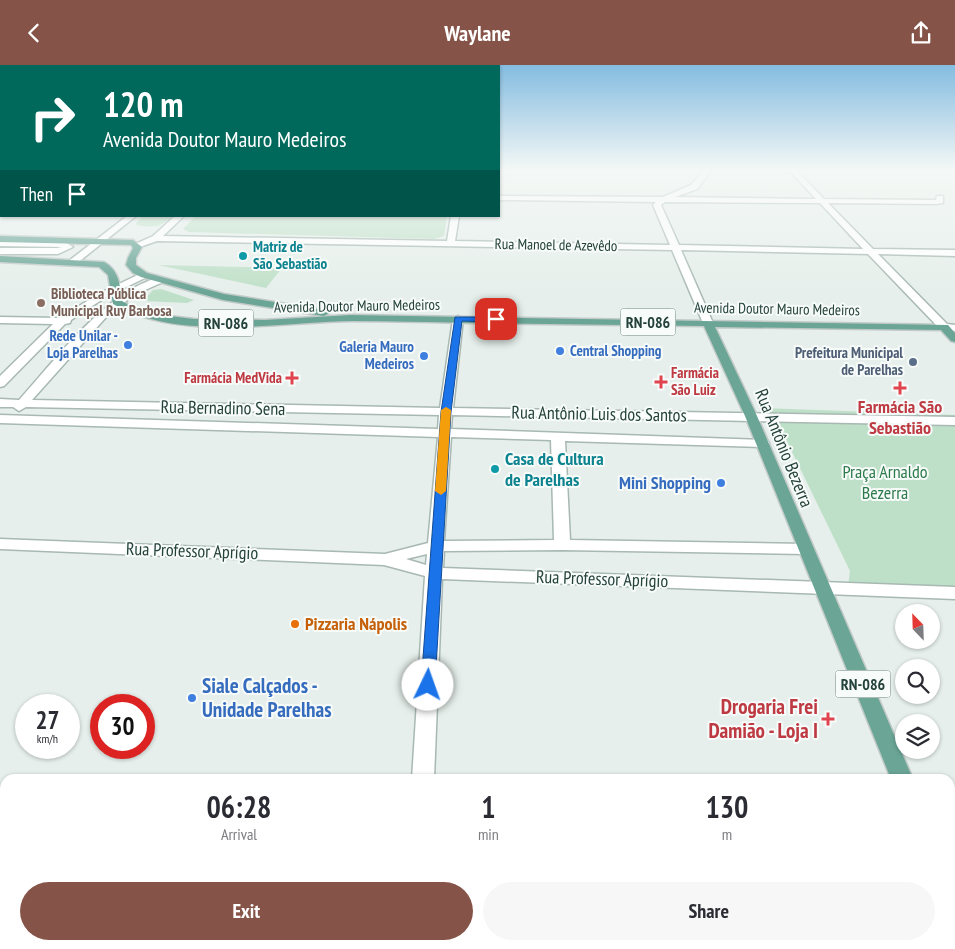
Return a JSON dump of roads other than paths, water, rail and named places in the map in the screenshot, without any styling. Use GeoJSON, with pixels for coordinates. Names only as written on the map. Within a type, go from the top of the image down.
{"type":"FeatureCollection","features":[{"type":"Feature","properties":{"kind":"main road"},"geometry":{"type":"LineString","coordinates":[[0,239],[101,242],[137,245],[138,250],[123,260],[101,264],[0,259]]}},
{"type":"Feature","properties":{"kind":"main road"},"geometry":{"type":"LineString","coordinates":[[123,260],[144,275]]}},
{"type":"Feature","properties":{"kind":"main road"},"geometry":{"type":"LineString","coordinates":[[101,264],[112,272],[118,302]]}},
{"type":"Feature","properties":{"kind":"main road","name":"RN-086"},"geometry":{"type":"LineString","coordinates":[[144,275],[223,297],[351,317]]}},
{"type":"Feature","properties":{"kind":"main road","name":"Avenida Doutor Mauro Medeiros"},"geometry":{"type":"LineString","coordinates":[[118,302],[126,308],[146,315],[189,321],[273,323],[351,317],[950,327]]}},
{"type":"Feature","properties":{"kind":"main road","name":"Rua Antônio Bezerra"},"geometry":{"type":"LineString","coordinates":[[708,323],[752,418],[804,549],[823,589]]}},
{"type":"Feature","properties":{"kind":"main road"},"geometry":{"type":"LineString","coordinates":[[950,327],[955,339]]}},
{"type":"Feature","properties":{"kind":"main road","name":"RN-086"},"geometry":{"type":"LineString","coordinates":[[823,589],[900,774]]}},
{"type":"Feature","properties":{"kind":"street"},"geometry":{"type":"LineString","coordinates":[[658,210],[708,323]]}},
{"type":"Feature","properties":{"kind":"street"},"geometry":{"type":"LineString","coordinates":[[833,210],[871,251],[950,327]]}},
{"type":"Feature","properties":{"kind":"street"},"geometry":{"type":"LineString","coordinates":[[73,262],[131,217]]}},
{"type":"Feature","properties":{"kind":"street"},"geometry":{"type":"LineString","coordinates":[[137,245],[156,238],[179,217]]}},
{"type":"Feature","properties":{"kind":"street"},"geometry":{"type":"LineString","coordinates":[[451,243],[455,217]]}},
{"type":"Feature","properties":{"kind":"street","name":"Rua Manoel de Azevêdo"},"geometry":{"type":"LineString","coordinates":[[156,238],[955,253]]}},
{"type":"Feature","properties":{"kind":"street"},"geometry":{"type":"LineString","coordinates":[[0,243],[69,246],[66,250],[58,251],[0,251]]}},
{"type":"Feature","properties":{"kind":"street"},"geometry":{"type":"LineString","coordinates":[[0,383],[62,321],[115,288],[144,275]]}},
{"type":"Feature","properties":{"kind":"street"},"geometry":{"type":"LineString","coordinates":[[2,422],[22,404],[96,321],[118,302],[160,280]]}},
{"type":"Feature","properties":{"kind":"street"},"geometry":{"type":"LineString","coordinates":[[423,774],[434,573],[444,435],[458,319]]}},
{"type":"Feature","properties":{"kind":"street"},"geometry":{"type":"LineString","coordinates":[[0,320],[96,321]]}},
{"type":"Feature","properties":{"kind":"street","name":"Rua Bernadino Sena"},"geometry":{"type":"LineString","coordinates":[[0,403],[446,412]]}},
{"type":"Feature","properties":{"kind":"street","name":"Rua Antônio Luis dos Santos"},"geometry":{"type":"LineString","coordinates":[[446,412],[752,418]]}},
{"type":"Feature","properties":{"kind":"street"},"geometry":{"type":"LineString","coordinates":[[444,435],[465,417],[488,413],[955,421]]}},
{"type":"Feature","properties":{"kind":"street","name":"Rua Bernadino Sena"},"geometry":{"type":"LineString","coordinates":[[2,422],[762,443]]}},
{"type":"Feature","properties":{"kind":"street"},"geometry":{"type":"LineString","coordinates":[[558,438],[562,545]]}},
{"type":"Feature","properties":{"kind":"street","name":"Rua Professor Aprígio"},"geometry":{"type":"LineString","coordinates":[[0,544],[384,559],[434,573],[955,593]]}},
{"type":"Feature","properties":{"kind":"street","name":"Rua Professor Aprígio"},"geometry":{"type":"LineString","coordinates":[[384,559],[437,546],[562,545],[804,549]]}},
{"type":"Feature","properties":{"kind":"place","name":"Matriz de São Sebastião"},"geometry":{"type":"Point","coordinates":[243,256]}},
{"type":"Feature","properties":{"kind":"place","name":"Biblioteca Pública Municipal Ruy Barbosa"},"geometry":{"type":"Point","coordinates":[41,303]}},
{"type":"Feature","properties":{"kind":"place","name":"Rede Unilar - Loja Parelhas"},"geometry":{"type":"Point","coordinates":[128,345]}},
{"type":"Feature","properties":{"kind":"place","name":"Central Shopping"},"geometry":{"type":"Point","coordinates":[560,351]}},
{"type":"Feature","properties":{"kind":"place","name":"Galeria Mauro Medeiros"},"geometry":{"type":"Point","coordinates":[424,356]}},
{"type":"Feature","properties":{"kind":"place","name":"Prefeitura Municipal de Parelhas"},"geometry":{"type":"Point","coordinates":[913,362]}},
{"type":"Feature","properties":{"kind":"place","name":"Farmácia MedVida"},"geometry":{"type":"Point","coordinates":[292,378]}},
{"type":"Feature","properties":{"kind":"place","name":"Farmácia São Luiz"},"geometry":{"type":"Point","coordinates":[661,382]}},
{"type":"Feature","properties":{"kind":"place","name":"Farmácia São Sebastião"},"geometry":{"type":"Point","coordinates":[900,388]}},
{"type":"Feature","properties":{"kind":"place","name":"Casa de Cultura de Parelhas"},"geometry":{"type":"Point","coordinates":[495,469]}},
{"type":"Feature","properties":{"kind":"place","name":"Mini Shopping"},"geometry":{"type":"Point","coordinates":[721,483]}},
{"type":"Feature","properties":{"kind":"place","name":"Pizzaria Nápolis"},"geometry":{"type":"Point","coordinates":[295,624]}},
{"type":"Feature","properties":{"kind":"place","name":"Siale Calçados - Unidade Parelhas"},"geometry":{"type":"Point","coordinates":[192,698]}},
{"type":"Feature","properties":{"kind":"place","name":"Drogaria Frei Damião - Loja I"},"geometry":{"type":"Point","coordinates":[828,719]}},
{"type":"Feature","properties":{"kind":"park label","name":"Praça Arnaldo Bezerra"},"geometry":{"type":"Point","coordinates":[885,482]}}]}
